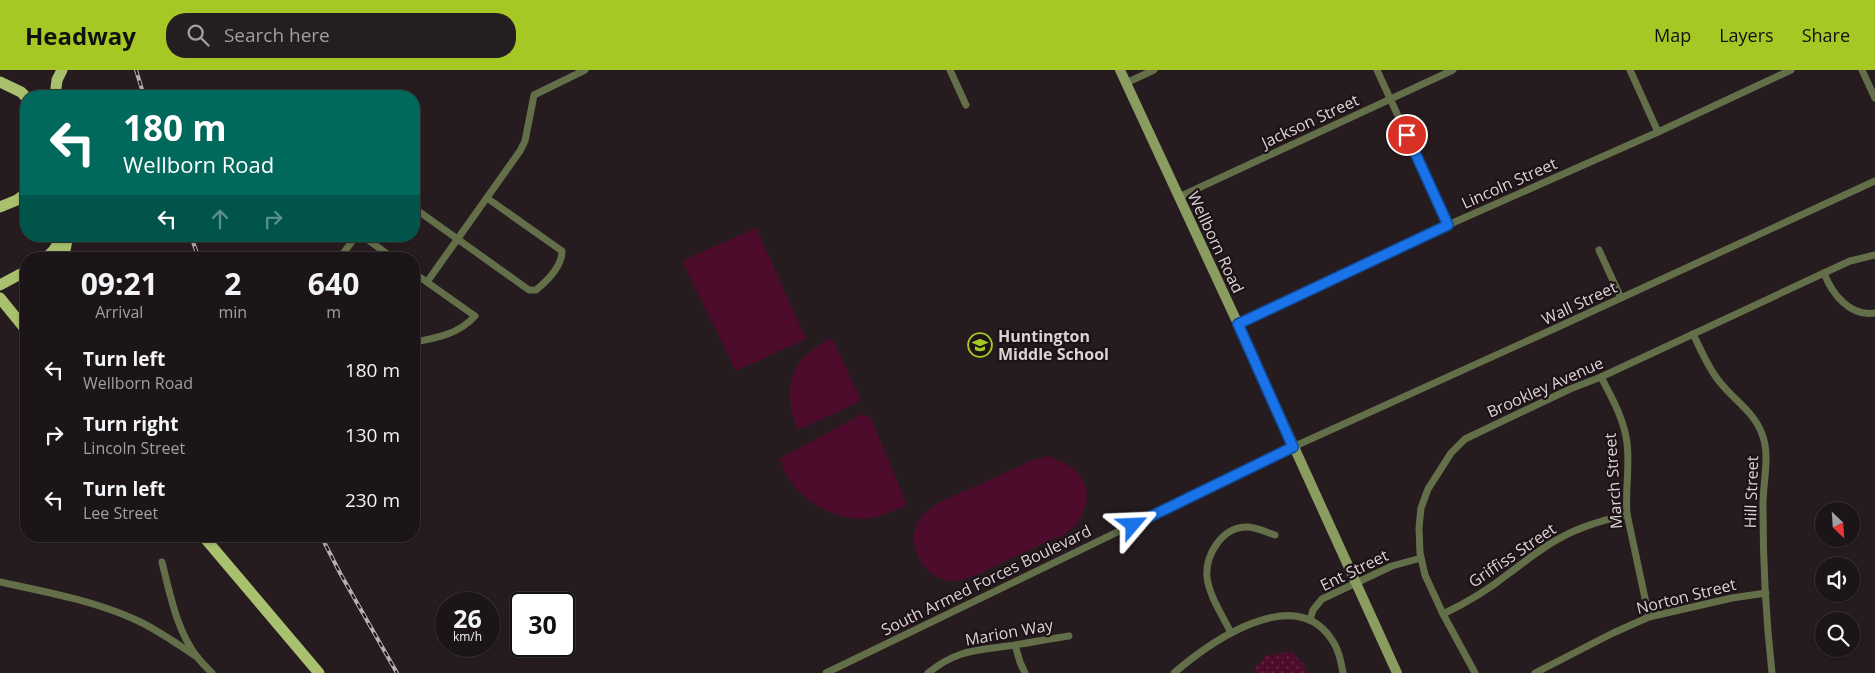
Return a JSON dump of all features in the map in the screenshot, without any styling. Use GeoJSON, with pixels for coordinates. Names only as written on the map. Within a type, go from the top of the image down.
{"type":"FeatureCollection","features":[{"type":"Feature","properties":{"kind":"main road"},"geometry":{"type":"LineString","coordinates":[[56,90],[57,80],[62,70]]}},
{"type":"Feature","properties":{"kind":"main road"},"geometry":{"type":"LineString","coordinates":[[0,82],[20,92]]}},
{"type":"Feature","properties":{"kind":"main road"},"geometry":{"type":"LineString","coordinates":[[0,207],[20,198]]}},
{"type":"Feature","properties":{"kind":"main road"},"geometry":{"type":"LineString","coordinates":[[0,285],[20,274]]}},
{"type":"Feature","properties":{"kind":"main road"},"geometry":{"type":"LineString","coordinates":[[0,298],[20,323]]}},
{"type":"Feature","properties":{"kind":"main road"},"geometry":{"type":"LineString","coordinates":[[208,542],[319,673]]}},
{"type":"Feature","properties":{"kind":"street"},"geometry":{"type":"LineString","coordinates":[[427,282],[520,151],[525,141],[534,95],[585,70]]}},
{"type":"Feature","properties":{"kind":"street"},"geometry":{"type":"LineString","coordinates":[[950,70],[966,105]]}},
{"type":"Feature","properties":{"kind":"street","name":"Wellborn Road"},"geometry":{"type":"LineString","coordinates":[[1120,70],[1397,673]]}},
{"type":"Feature","properties":{"kind":"street"},"geometry":{"type":"LineString","coordinates":[[1126,83],[1154,70]]}},
{"type":"Feature","properties":{"kind":"street"},"geometry":{"type":"LineString","coordinates":[[1377,70],[1448,225]]}},
{"type":"Feature","properties":{"kind":"street","name":"Jackson Street"},"geometry":{"type":"LineString","coordinates":[[1179,197],[1453,70]]}},
{"type":"Feature","properties":{"kind":"street"},"geometry":{"type":"LineString","coordinates":[[1630,70],[1658,132]]}},
{"type":"Feature","properties":{"kind":"street","name":"Lincoln Street"},"geometry":{"type":"LineString","coordinates":[[1238,324],[1448,225],[1658,132],[1791,70]]}},
{"type":"Feature","properties":{"kind":"street"},"geometry":{"type":"LineString","coordinates":[[1862,70],[1875,98]]}},
{"type":"Feature","properties":{"kind":"street","name":"Wall Street"},"geometry":{"type":"LineString","coordinates":[[1293,447],[1875,181]]}},
{"type":"Feature","properties":{"kind":"street"},"geometry":{"type":"LineString","coordinates":[[420,212],[529,290],[536,290],[545,282],[562,258],[562,251],[487,198]]}},
{"type":"Feature","properties":{"kind":"street"},"geometry":{"type":"LineString","coordinates":[[371,242],[385,252]]}},
{"type":"Feature","properties":{"kind":"street"},"geometry":{"type":"LineString","coordinates":[[1598,250],[1621,298]]}},
{"type":"Feature","properties":{"kind":"street","name":"Brookley Avenue"},"geometry":{"type":"LineString","coordinates":[[1474,673],[1428,585],[1421,558],[1419,528],[1424,498],[1432,480],[1458,446],[1474,434],[1570,389],[1601,377],[1824,273],[1860,258],[1875,255]]}},
{"type":"Feature","properties":{"kind":"street"},"geometry":{"type":"LineString","coordinates":[[1824,273],[1838,296],[1852,310],[1862,313],[1875,313]]}},
{"type":"Feature","properties":{"kind":"street"},"geometry":{"type":"LineString","coordinates":[[420,277],[475,316],[465,327],[434,339],[420,341]]}},
{"type":"Feature","properties":{"kind":"street","name":"Hill Street"},"geometry":{"type":"LineString","coordinates":[[1693,334],[1709,366],[1722,386],[1754,418],[1762,433],[1766,448],[1762,500],[1772,673]]}},
{"type":"Feature","properties":{"kind":"street","name":"March Street"},"geometry":{"type":"LineString","coordinates":[[1601,377],[1619,413],[1625,430],[1628,457],[1627,514],[1649,617]]}},
{"type":"Feature","properties":{"kind":"street","name":"South Armed Forces Boulevard"},"geometry":{"type":"LineString","coordinates":[[826,673],[1293,447]]}},
{"type":"Feature","properties":{"kind":"street","name":"Griffiss Street"},"geometry":{"type":"LineString","coordinates":[[1443,614],[1510,574],[1530,556],[1562,536],[1596,522],[1627,514]]}},
{"type":"Feature","properties":{"kind":"street"},"geometry":{"type":"LineString","coordinates":[[1231,633],[1210,589],[1207,567],[1210,556],[1224,536],[1233,530],[1245,527],[1256,528],[1275,535]]}},
{"type":"Feature","properties":{"kind":"street","name":"Ent Street"},"geometry":{"type":"LineString","coordinates":[[1310,620],[1313,610],[1322,599],[1392,566],[1421,558]]}},
{"type":"Feature","properties":{"kind":"street"},"geometry":{"type":"LineString","coordinates":[[162,562],[180,624],[197,657]]}},
{"type":"Feature","properties":{"kind":"street"},"geometry":{"type":"LineString","coordinates":[[0,582],[82,600],[116,611],[156,630],[197,657],[212,673]]}},
{"type":"Feature","properties":{"kind":"street","name":"Norton Street"},"geometry":{"type":"LineString","coordinates":[[1535,673],[1613,633],[1649,617],[1766,592]]}},
{"type":"Feature","properties":{"kind":"street"},"geometry":{"type":"LineString","coordinates":[[1174,673],[1210,645],[1231,633],[1277,616],[1295,616],[1310,620],[1326,632],[1332,639],[1340,656],[1343,673]]}},
{"type":"Feature","properties":{"kind":"street","name":"Marion Way"},"geometry":{"type":"LineString","coordinates":[[928,673],[949,659],[977,649],[1069,636]]}},
{"type":"Feature","properties":{"kind":"street"},"geometry":{"type":"LineString","coordinates":[[1015,645],[1025,673]]}},
{"type":"Feature","properties":{"kind":"shaded area"},"geometry":{"type":"Polygon","coordinates":[[[756,228],[806,339],[736,371],[682,261],[756,228]]]}},
{"type":"Feature","properties":{"kind":"shaded area"},"geometry":{"type":"Polygon","coordinates":[[[832,338],[861,401],[798,430],[790,401],[790,388],[793,376],[798,365],[807,355],[832,338]]]}},
{"type":"Feature","properties":{"kind":"shaded area"},"geometry":{"type":"Polygon","coordinates":[[[862,414],[871,418],[907,505],[876,517],[860,519],[849,518],[827,511],[807,499],[792,483],[779,459],[862,414]]]}},
{"type":"Feature","properties":{"kind":"shaded area"},"geometry":{"type":"Polygon","coordinates":[[[1048,456],[1063,462],[1076,471],[1086,487],[1086,504],[1074,527],[1067,533],[967,578],[955,581],[947,580],[940,578],[927,569],[918,557],[914,536],[917,524],[928,510],[938,503],[1031,461],[1048,456]]]}},
{"type":"Feature","properties":{"kind":"shaded area"},"geometry":{"type":"Polygon","coordinates":[[[1291,652],[1303,663],[1307,673],[1256,673],[1255,668],[1267,655],[1291,652]]]}},
{"type":"Feature","properties":{"kind":"railway"},"geometry":{"type":"LineString","coordinates":[[136,70],[142,90]]}},
{"type":"Feature","properties":{"kind":"railway"},"geometry":{"type":"LineString","coordinates":[[193,242],[197,252]]}},
{"type":"Feature","properties":{"kind":"railway"},"geometry":{"type":"LineString","coordinates":[[324,542],[397,673]]}},
{"type":"Feature","properties":{"kind":"place","name":"Huntington Middle School"},"geometry":{"type":"Point","coordinates":[980,345]}},
{"type":"Feature","properties":{"kind":"route"},"geometry":{"type":"LineString","coordinates":[[1133,525],[1293,447],[1238,324],[1448,225],[1407,135]]}}]}
